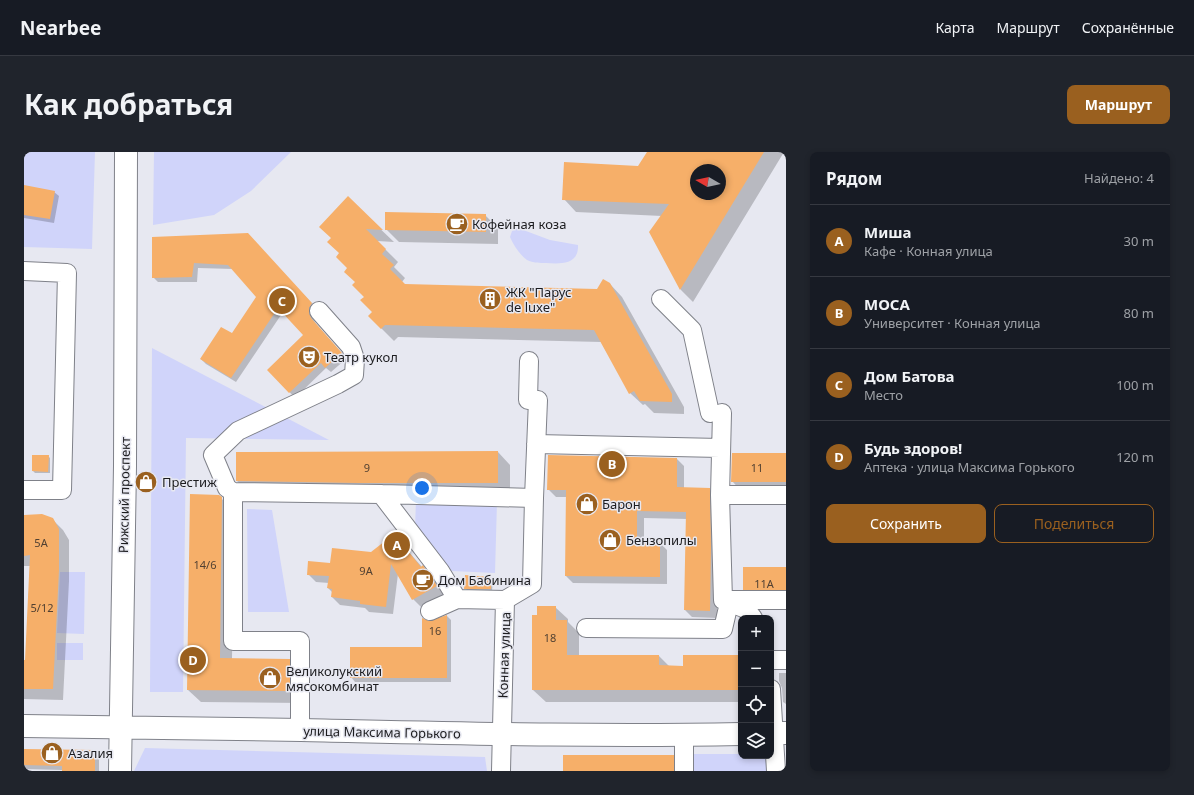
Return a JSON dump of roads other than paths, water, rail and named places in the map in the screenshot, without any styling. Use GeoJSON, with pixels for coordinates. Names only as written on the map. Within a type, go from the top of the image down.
{"type":"FeatureCollection","features":[{"type":"Feature","properties":{"kind":"main road","name":"Рижский проспект"},"geometry":{"type":"LineString","coordinates":[[120,771],[125,466],[126,152]]}},
{"type":"Feature","properties":{"kind":"main road","name":"улица Максима Горького"},"geometry":{"type":"LineString","coordinates":[[24,726],[502,734],[738,734]]}},
{"type":"Feature","properties":{"kind":"street"},"geometry":{"type":"LineString","coordinates":[[24,272],[67,273],[62,490],[24,490]]}},
{"type":"Feature","properties":{"kind":"street"},"geometry":{"type":"LineString","coordinates":[[586,628],[723,630],[726,602],[720,495],[720,448],[716,413],[692,330],[661,299]]}},
{"type":"Feature","properties":{"kind":"street"},"geometry":{"type":"LineString","coordinates":[[319,311],[351,347],[355,359],[354,375],[238,431],[213,455],[227,488],[233,492],[534,498]]}},
{"type":"Feature","properties":{"kind":"street","name":"Конная улица"},"geometry":{"type":"LineString","coordinates":[[501,771],[505,600],[532,584],[538,400],[528,400],[529,361]]}},
{"type":"Feature","properties":{"kind":"street"},"geometry":{"type":"LineString","coordinates":[[537,439],[720,448]]}},
{"type":"Feature","properties":{"kind":"street"},"geometry":{"type":"LineString","coordinates":[[233,492],[233,641],[300,641],[300,730]]}},
{"type":"Feature","properties":{"kind":"street"},"geometry":{"type":"LineString","coordinates":[[381,494],[440,571],[457,599]]}},
{"type":"Feature","properties":{"kind":"street"},"geometry":{"type":"LineString","coordinates":[[720,495],[786,495]]}},
{"type":"Feature","properties":{"kind":"street"},"geometry":{"type":"LineString","coordinates":[[430,611],[457,599],[505,600]]}},
{"type":"Feature","properties":{"kind":"street"},"geometry":{"type":"LineString","coordinates":[[726,602],[786,600]]}},
{"type":"Feature","properties":{"kind":"street"},"geometry":{"type":"LineString","coordinates":[[726,602],[746,609],[751,615]]}},
{"type":"Feature","properties":{"kind":"street"},"geometry":{"type":"LineString","coordinates":[[774,660],[786,660]]}},
{"type":"Feature","properties":{"kind":"street"},"geometry":{"type":"LineString","coordinates":[[774,711],[777,733],[776,771]]}},
{"type":"Feature","properties":{"kind":"street"},"geometry":{"type":"LineString","coordinates":[[684,735],[684,771]]}},
{"type":"Feature","properties":{"kind":"place","name":"Кофейная коза"},"geometry":{"type":"Point","coordinates":[457,224]}},
{"type":"Feature","properties":{"kind":"place","name":"ЖК \"Парус de luxe\""},"geometry":{"type":"Point","coordinates":[490,299]}},
{"type":"Feature","properties":{"kind":"place","name":"Дом Батова"},"geometry":{"type":"Point","coordinates":[282,301]}},
{"type":"Feature","properties":{"kind":"place","name":"Театр кукол"},"geometry":{"type":"Point","coordinates":[309,357]}},
{"type":"Feature","properties":{"kind":"place","name":"МОСА"},"geometry":{"type":"Point","coordinates":[612,464]}},
{"type":"Feature","properties":{"kind":"place","name":"Престиж"},"geometry":{"type":"Point","coordinates":[146,482]}},
{"type":"Feature","properties":{"kind":"place","name":"Барон"},"geometry":{"type":"Point","coordinates":[587,504]}},
{"type":"Feature","properties":{"kind":"place","name":"Бензопилы"},"geometry":{"type":"Point","coordinates":[610,540]}},
{"type":"Feature","properties":{"kind":"place","name":"Миша"},"geometry":{"type":"Point","coordinates":[397,545]}},
{"type":"Feature","properties":{"kind":"place","name":"Дом Бабинина"},"geometry":{"type":"Point","coordinates":[423,580]}},
{"type":"Feature","properties":{"kind":"place","name":"Будь здоров!"},"geometry":{"type":"Point","coordinates":[193,660]}},
{"type":"Feature","properties":{"kind":"place","name":"Великолукский мясокомбинат"},"geometry":{"type":"Point","coordinates":[270,678]}},
{"type":"Feature","properties":{"kind":"place","name":"Азалия"},"geometry":{"type":"Point","coordinates":[52,753]}}]}
